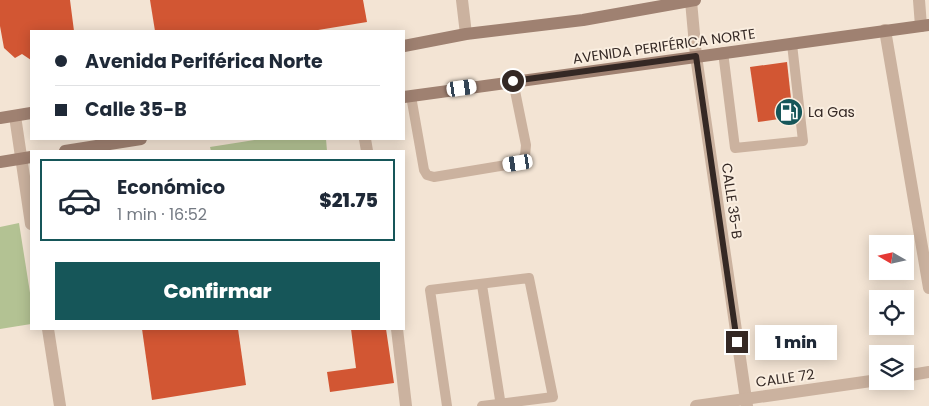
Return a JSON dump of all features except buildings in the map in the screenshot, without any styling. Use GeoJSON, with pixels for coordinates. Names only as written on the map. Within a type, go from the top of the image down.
{"type":"FeatureCollection","features":[{"type":"Feature","properties":{"kind":"main road"},"geometry":{"type":"LineString","coordinates":[[405,46],[466,34],[583,20],[693,0]]}},
{"type":"Feature","properties":{"kind":"main road","name":"AVENIDA PERIFÉRICA NORTE"},"geometry":{"type":"LineString","coordinates":[[407,96],[925,26]]}},
{"type":"Feature","properties":{"kind":"main road"},"geometry":{"type":"LineString","coordinates":[[0,118],[30,113]]}},
{"type":"Feature","properties":{"kind":"main road"},"geometry":{"type":"LineString","coordinates":[[71,150],[135,140]]}},
{"type":"Feature","properties":{"kind":"main road"},"geometry":{"type":"LineString","coordinates":[[0,162],[26,158]]}},
{"type":"Feature","properties":{"kind":"street"},"geometry":{"type":"LineString","coordinates":[[462,0],[466,34]]}},
{"type":"Feature","properties":{"kind":"street","name":"CALLE 35-B"},"geometry":{"type":"LineString","coordinates":[[693,0],[696,56],[746,403]]}},
{"type":"Feature","properties":{"kind":"street"},"geometry":{"type":"LineString","coordinates":[[919,0],[925,26]]}},
{"type":"Feature","properties":{"kind":"street"},"geometry":{"type":"LineString","coordinates":[[885,30],[929,288]]}},
{"type":"Feature","properties":{"kind":"street"},"geometry":{"type":"LineString","coordinates":[[15,116],[26,158],[30,211]]}},
{"type":"Feature","properties":{"kind":"street"},"geometry":{"type":"LineString","coordinates":[[48,330],[60,406]]}},
{"type":"Feature","properties":{"kind":"street"},"geometry":{"type":"LineString","coordinates":[[397,330],[406,406]]}},
{"type":"Feature","properties":{"kind":"street"},"geometry":{"type":"LineString","coordinates":[[914,374],[929,372]]}},
{"type":"Feature","properties":{"kind":"street","name":"CALLE 72"},"geometry":{"type":"LineString","coordinates":[[696,406],[746,403],[869,382]]}},
{"type":"Feature","properties":{"kind":"lane"},"geometry":{"type":"LineString","coordinates":[[723,52],[736,148],[803,141],[792,44]]}},
{"type":"Feature","properties":{"kind":"lane"},"geometry":{"type":"LineString","coordinates":[[407,96],[424,170],[427,176],[434,176],[518,163],[525,156],[526,145],[513,81]]}},
{"type":"Feature","properties":{"kind":"lane"},"geometry":{"type":"LineString","coordinates":[[447,406],[430,290],[529,278],[553,397],[482,406]]}},
{"type":"Feature","properties":{"kind":"lane"},"geometry":{"type":"LineString","coordinates":[[482,285],[501,405]]}},
{"type":"Feature","properties":{"kind":"green space"},"geometry":{"type":"Polygon","coordinates":[[[255,140],[326,140],[327,150],[211,150],[210,147],[255,140]]]}},
{"type":"Feature","properties":{"kind":"green space"},"geometry":{"type":"Polygon","coordinates":[[[19,223],[30,293],[30,324],[0,329],[0,227],[19,223]]]}},
{"type":"Feature","properties":{"kind":"place","name":"La Gas"},"geometry":{"type":"Point","coordinates":[789,112]}},
{"type":"Feature","properties":{"kind":"route"},"geometry":{"type":"LineString","coordinates":[[513,81],[696,56],[737,342]]}}]}
